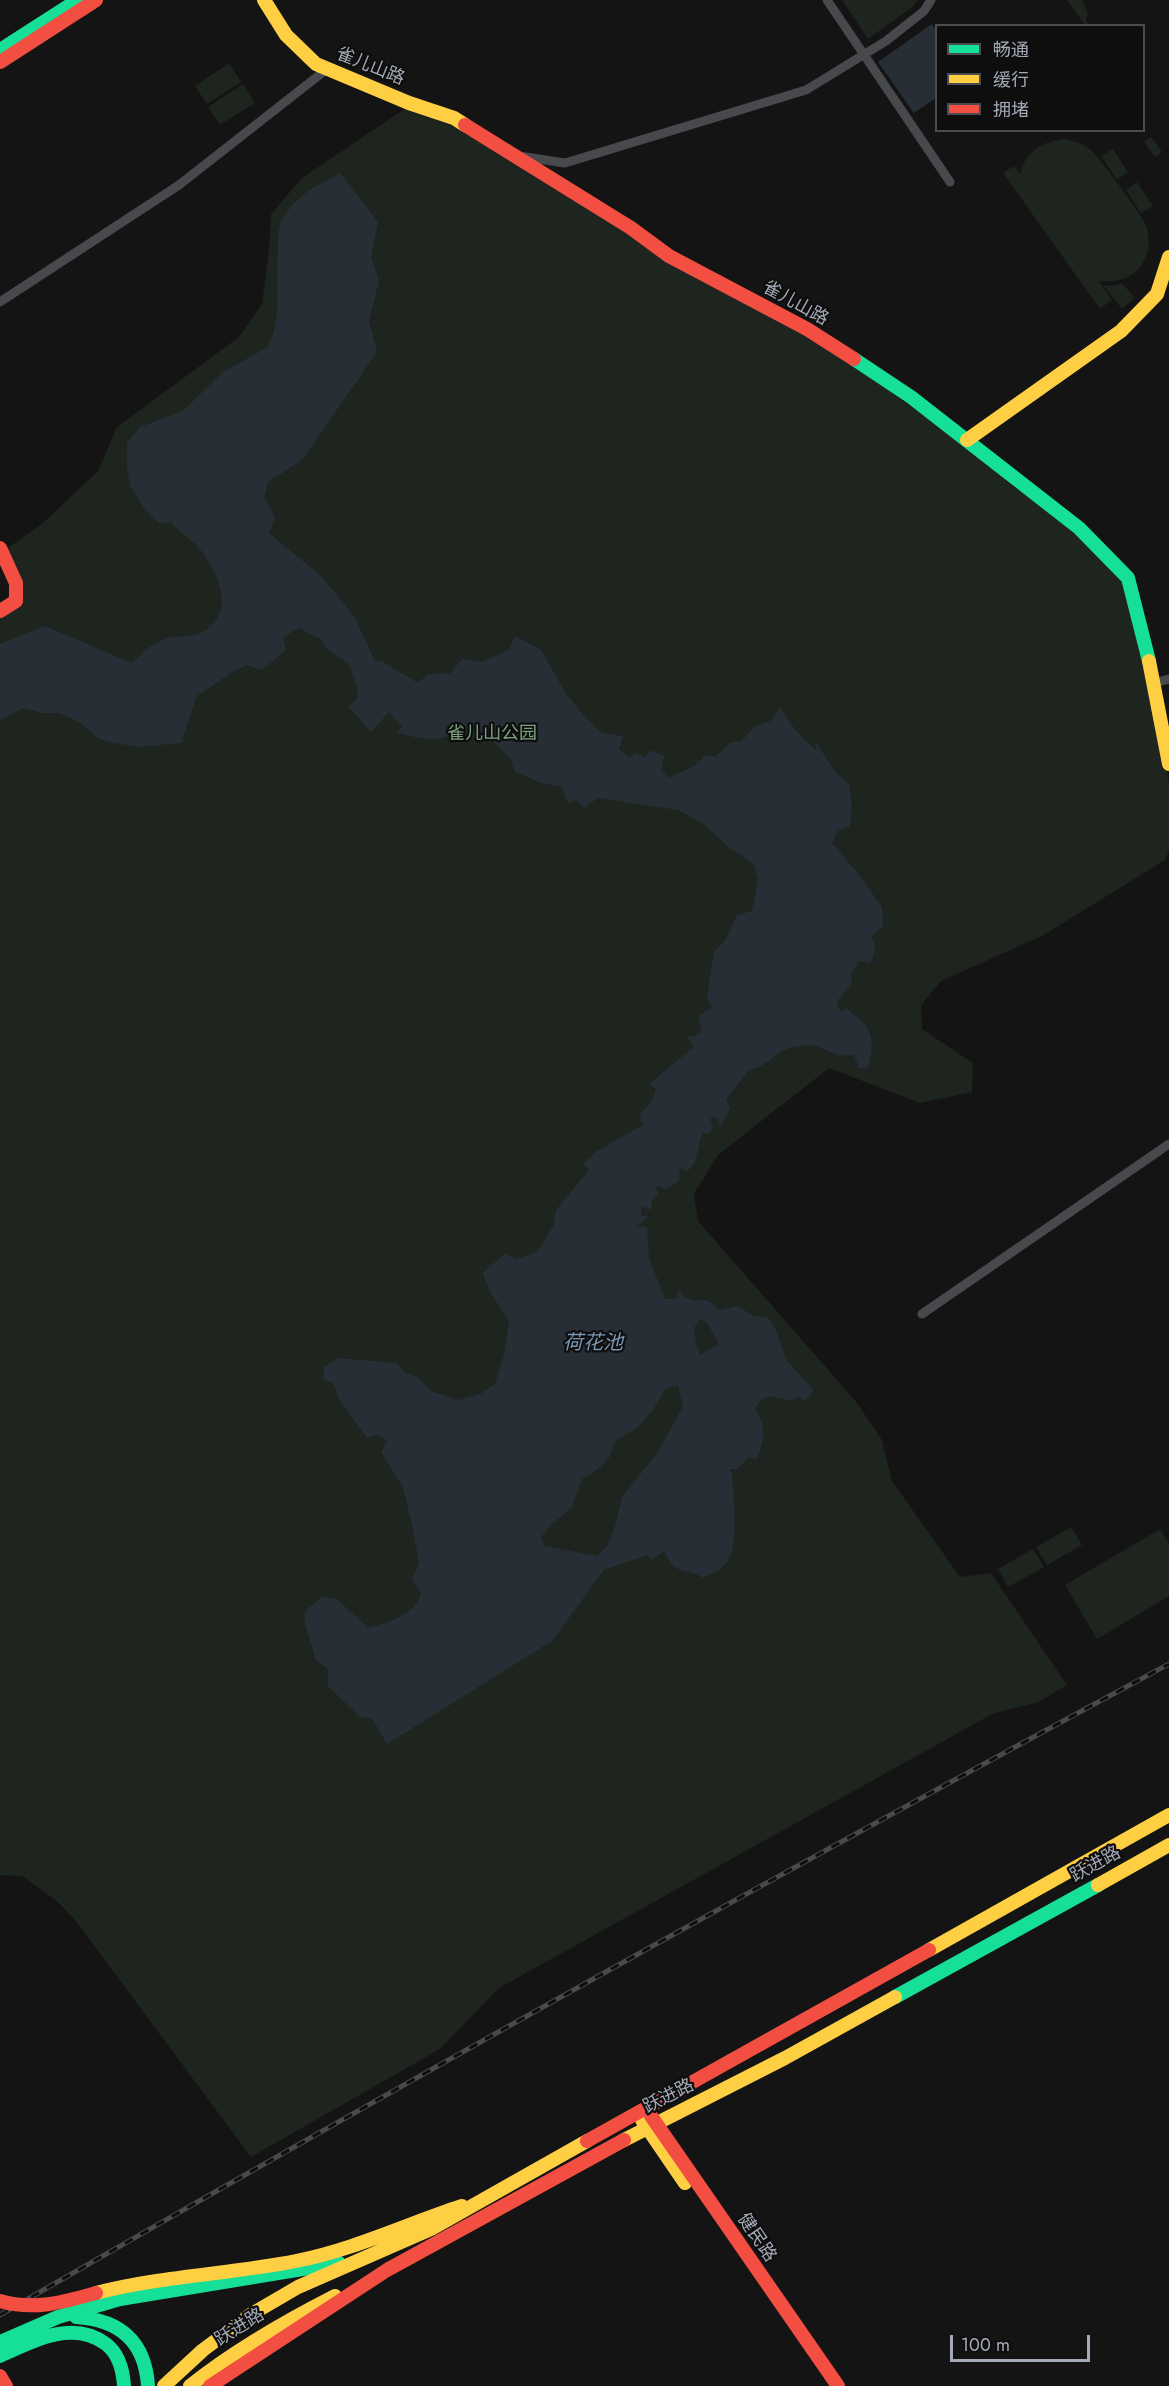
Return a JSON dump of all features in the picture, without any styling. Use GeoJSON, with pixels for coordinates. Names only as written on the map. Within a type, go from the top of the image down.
{"type":"FeatureCollection","features":[{"type":"Feature","properties":{"kind":"main road"},"geometry":{"type":"LineString","coordinates":[[0,50],[78,0]]}},
{"type":"Feature","properties":{"kind":"main road"},"geometry":{"type":"LineString","coordinates":[[0,62],[96,0]]}},
{"type":"Feature","properties":{"kind":"main road","name":"雀儿山路"},"geometry":{"type":"LineString","coordinates":[[264,0],[285,35],[316,64],[409,103],[453,118],[631,228],[669,256],[807,329],[911,398],[1079,528],[1128,578],[1154,683],[1169,764]]}},
{"type":"Feature","properties":{"kind":"main road"},"geometry":{"type":"LineString","coordinates":[[968,440],[1121,331],[1156,294],[1169,257]]}},
{"type":"Feature","properties":{"kind":"main road"},"geometry":{"type":"LineString","coordinates":[[0,548],[16,583],[16,601],[0,611]]}},
{"type":"Feature","properties":{"kind":"main road","name":"跃进路"},"geometry":{"type":"LineString","coordinates":[[0,2342],[27,2328],[137,2296],[289,2274],[371,2250],[433,2228],[1169,1815]]}},
{"type":"Feature","properties":{"kind":"main road","name":"跃进路"},"geometry":{"type":"LineString","coordinates":[[190,2386],[219,2362],[262,2334],[387,2270],[651,2126],[785,2058],[1169,1845]]}},
{"type":"Feature","properties":{"kind":"main road","name":"健民路"},"geometry":{"type":"LineString","coordinates":[[642,2111],[826,2386]]}},
{"type":"Feature","properties":{"kind":"main road","name":"健民路"},"geometry":{"type":"LineString","coordinates":[[651,2126],[838,2386]]}},
{"type":"Feature","properties":{"kind":"main road"},"geometry":{"type":"LineString","coordinates":[[0,2301],[19,2307],[37,2307],[149,2281],[371,2250]]}},
{"type":"Feature","properties":{"kind":"main road"},"geometry":{"type":"LineString","coordinates":[[164,2386],[210,2345],[250,2315],[298,2287],[371,2250]]}},
{"type":"Feature","properties":{"kind":"main road"},"geometry":{"type":"LineString","coordinates":[[210,2386],[387,2270]]}},
{"type":"Feature","properties":{"kind":"main road"},"geometry":{"type":"LineString","coordinates":[[61,2317],[101,2319],[125,2332],[137,2345],[146,2362],[148,2386]]}},
{"type":"Feature","properties":{"kind":"main road"},"geometry":{"type":"LineString","coordinates":[[0,2356],[52,2335],[86,2333],[101,2339],[117,2357],[123,2373],[123,2386]]}},
{"type":"Feature","properties":{"kind":"street"},"geometry":{"type":"LineString","coordinates":[[827,0],[950,182]]}},
{"type":"Feature","properties":{"kind":"street"},"geometry":{"type":"LineString","coordinates":[[514,155],[565,163],[806,90],[864,56],[924,11],[931,0]]}},
{"type":"Feature","properties":{"kind":"street"},"geometry":{"type":"LineString","coordinates":[[0,302],[179,185],[327,69]]}},
{"type":"Feature","properties":{"kind":"street"},"geometry":{"type":"LineString","coordinates":[[1154,683],[1169,679]]}},
{"type":"Feature","properties":{"kind":"street"},"geometry":{"type":"LineString","coordinates":[[922,1314],[1169,1144]]}},
{"type":"Feature","properties":{"kind":"green space"},"geometry":{"type":"Polygon","coordinates":[[[842,0],[917,0],[914,6],[868,39],[842,0]]]}},
{"type":"Feature","properties":{"kind":"green space"},"geometry":{"type":"Polygon","coordinates":[[[1067,0],[1082,0],[1088,13],[1086,20],[1088,24],[1084,24],[1067,0]]]}},
{"type":"Feature","properties":{"kind":"green space"},"geometry":{"type":"Polygon","coordinates":[[[229,63],[241,82],[207,104],[195,86],[229,63]]]}},
{"type":"Feature","properties":{"kind":"green space"},"geometry":{"type":"Polygon","coordinates":[[[243,84],[255,103],[220,125],[208,107],[243,84]]]}},
{"type":"Feature","properties":{"kind":"green space","name":"雀儿山公园"},"geometry":{"type":"Polygon","coordinates":[[[409,106],[453,124],[806,332],[960,441],[1015,488],[1076,531],[1125,581],[1151,684],[1169,782],[1169,850],[1165,860],[1042,936],[941,981],[921,1005],[922,1029],[973,1063],[972,1092],[920,1103],[829,1068],[718,1155],[694,1194],[698,1221],[857,1403],[882,1440],[892,1481],[960,1577],[991,1573],[1067,1685],[1039,1702],[994,1713],[499,1988],[440,2049],[251,2157],[75,1920],[57,1901],[22,1876],[0,1875],[0,611],[16,600],[2,552],[42,524],[98,471],[117,427],[239,337],[262,304],[271,214],[302,178],[409,106]]]}},
{"type":"Feature","properties":{"kind":"green space"},"geometry":{"type":"Polygon","coordinates":[[[1151,137],[1162,152],[1155,157],[1144,142],[1151,137]]]}},
{"type":"Feature","properties":{"kind":"green space"},"geometry":{"type":"Polygon","coordinates":[[[1064,139],[1080,143],[1093,152],[1147,227],[1148,251],[1139,269],[1122,279],[1099,281],[1112,300],[1100,309],[1003,173],[1014,166],[1020,174],[1026,159],[1036,149],[1048,142],[1064,139]]]}},
{"type":"Feature","properties":{"kind":"green space"},"geometry":{"type":"Polygon","coordinates":[[[1113,149],[1128,172],[1117,180],[1101,156],[1113,149]]]}},
{"type":"Feature","properties":{"kind":"green space"},"geometry":{"type":"Polygon","coordinates":[[[1137,182],[1153,206],[1141,213],[1126,190],[1137,182]]]}},
{"type":"Feature","properties":{"kind":"green space"},"geometry":{"type":"Polygon","coordinates":[[[1122,283],[1135,298],[1122,309],[1103,285],[1111,286],[1122,283]]]}},
{"type":"Feature","properties":{"kind":"green space"},"geometry":{"type":"Polygon","coordinates":[[[1071,1527],[1082,1545],[1047,1565],[1036,1547],[1071,1527]]]}},
{"type":"Feature","properties":{"kind":"green space"},"geometry":{"type":"Polygon","coordinates":[[[1160,1529],[1169,1544],[1169,1596],[1097,1639],[1065,1585],[1160,1529]]]}},
{"type":"Feature","properties":{"kind":"green space"},"geometry":{"type":"Polygon","coordinates":[[[1033,1549],[1044,1567],[1008,1587],[998,1569],[1033,1549]]]}},
{"type":"Feature","properties":{"kind":"water"},"geometry":{"type":"Polygon","coordinates":[[[932,24],[935,29],[935,99],[914,113],[878,62],[932,24]]]}},
{"type":"Feature","properties":{"kind":"water","name":"荷花池"},"geometry":{"type":"Polygon","coordinates":[[[340,173],[378,222],[371,257],[379,281],[369,321],[377,352],[302,460],[268,482],[264,498],[275,517],[269,533],[321,576],[354,616],[375,661],[383,662],[418,683],[428,674],[451,673],[462,659],[481,662],[509,650],[515,636],[541,650],[565,692],[583,715],[602,733],[623,736],[619,749],[629,758],[636,753],[645,757],[650,750],[664,756],[661,770],[669,778],[692,767],[704,756],[716,756],[731,742],[741,742],[754,727],[772,720],[780,707],[801,736],[816,750],[815,741],[836,773],[849,784],[852,805],[850,826],[838,831],[832,843],[882,907],[883,926],[871,936],[875,950],[870,963],[859,961],[851,974],[852,984],[837,1001],[840,1012],[846,1009],[867,1027],[872,1040],[868,1068],[859,1068],[854,1055],[840,1055],[809,1045],[785,1050],[763,1065],[750,1069],[726,1099],[730,1108],[721,1126],[715,1116],[710,1119],[713,1126],[710,1133],[702,1133],[695,1162],[687,1172],[680,1167],[679,1181],[666,1189],[656,1186],[658,1195],[652,1201],[651,1210],[641,1206],[641,1215],[649,1217],[637,1226],[647,1227],[649,1258],[665,1299],[676,1299],[678,1290],[691,1300],[707,1300],[720,1310],[738,1306],[753,1316],[768,1318],[775,1328],[787,1361],[813,1389],[810,1396],[803,1401],[799,1396],[793,1401],[769,1396],[760,1401],[755,1408],[763,1428],[761,1446],[756,1460],[749,1457],[737,1469],[729,1469],[732,1474],[735,1518],[734,1541],[729,1559],[721,1568],[703,1578],[675,1567],[664,1551],[652,1560],[647,1555],[604,1570],[552,1641],[387,1744],[372,1718],[360,1717],[328,1686],[328,1669],[316,1660],[305,1624],[305,1611],[322,1597],[337,1599],[368,1628],[400,1617],[413,1608],[421,1594],[412,1579],[419,1563],[403,1487],[381,1452],[387,1441],[378,1434],[367,1438],[339,1399],[333,1383],[323,1379],[324,1367],[338,1358],[396,1363],[404,1372],[417,1377],[431,1391],[459,1400],[480,1394],[495,1384],[504,1355],[509,1322],[489,1290],[483,1273],[505,1253],[516,1259],[537,1252],[554,1225],[556,1210],[589,1170],[583,1163],[597,1151],[643,1125],[639,1115],[651,1102],[656,1090],[650,1083],[694,1047],[687,1037],[696,1036],[702,1031],[698,1017],[712,1006],[707,997],[714,952],[726,939],[737,915],[752,911],[758,879],[754,864],[727,846],[704,824],[678,810],[598,798],[584,808],[576,799],[568,804],[562,787],[541,783],[514,771],[511,759],[488,736],[473,737],[462,731],[438,738],[413,737],[396,732],[402,727],[389,712],[371,732],[349,707],[358,697],[357,686],[348,663],[328,650],[320,639],[299,628],[283,637],[286,650],[262,670],[247,665],[197,696],[181,743],[138,747],[109,742],[98,738],[80,723],[60,713],[42,713],[23,708],[0,720],[0,644],[45,626],[132,663],[160,641],[201,633],[215,622],[222,603],[219,582],[199,548],[171,522],[159,523],[144,508],[130,486],[127,443],[140,427],[183,411],[223,372],[268,347],[277,313],[278,235],[281,220],[293,204],[309,190],[340,173]],[[700,1319],[694,1328],[700,1355],[719,1344],[707,1323],[700,1319]],[[678,1386],[666,1388],[653,1410],[637,1428],[615,1441],[609,1458],[597,1470],[582,1479],[572,1507],[541,1537],[544,1546],[597,1556],[607,1546],[622,1497],[658,1452],[683,1406],[678,1386]]]}},
{"type":"Feature","properties":{"kind":"railway"},"geometry":{"type":"LineString","coordinates":[[0,2315],[582,1985],[1169,1664]]}},
{"type":"Feature","properties":{"kind":"traffic: fast"},"geometry":{"type":"LineString","coordinates":[[0,50],[78,0]]}},
{"type":"Feature","properties":{"kind":"traffic: fast"},"geometry":{"type":"LineString","coordinates":[[854,359],[911,397],[1079,528],[1128,578],[1149,661]]}},
{"type":"Feature","properties":{"kind":"traffic: fast"},"geometry":{"type":"LineString","coordinates":[[895,1997],[1098,1885]]}},
{"type":"Feature","properties":{"kind":"traffic: fast"},"geometry":{"type":"LineString","coordinates":[[0,2342],[58,2317],[120,2299],[339,2263]]}},
{"type":"Feature","properties":{"kind":"traffic: fast"},"geometry":{"type":"LineString","coordinates":[[76,2317],[105,2323],[117,2328],[127,2336],[136,2345],[142,2357],[148,2386]]}},
{"type":"Feature","properties":{"kind":"traffic: fast"},"geometry":{"type":"LineString","coordinates":[[0,2356],[39,2339],[66,2333],[80,2333],[93,2337],[110,2348],[120,2363],[124,2386]]}},
{"type":"Feature","properties":{"kind":"traffic: slow"},"geometry":{"type":"LineString","coordinates":[[264,0],[286,35],[316,64],[409,103],[454,118],[465,125]]}},
{"type":"Feature","properties":{"kind":"traffic: slow"},"geometry":{"type":"LineString","coordinates":[[967,440],[1121,331],[1157,294],[1169,257]]}},
{"type":"Feature","properties":{"kind":"traffic: slow"},"geometry":{"type":"LineString","coordinates":[[1149,661],[1169,764]]}},
{"type":"Feature","properties":{"kind":"traffic: slow"},"geometry":{"type":"LineString","coordinates":[[929,1950],[1169,1815]]}},
{"type":"Feature","properties":{"kind":"traffic: slow"},"geometry":{"type":"LineString","coordinates":[[1098,1885],[1169,1845]]}},
{"type":"Feature","properties":{"kind":"traffic: slow"},"geometry":{"type":"LineString","coordinates":[[624,2140],[785,2058],[895,1997]]}},
{"type":"Feature","properties":{"kind":"traffic: slow"},"geometry":{"type":"LineString","coordinates":[[642,2120],[685,2183]]}},
{"type":"Feature","properties":{"kind":"traffic: slow"},"geometry":{"type":"LineString","coordinates":[[164,2386],[203,2350],[250,2315],[298,2287],[433,2228],[587,2141]]}},
{"type":"Feature","properties":{"kind":"traffic: slow"},"geometry":{"type":"LineString","coordinates":[[96,2293],[121,2287],[296,2261],[359,2244],[462,2206]]}},
{"type":"Feature","properties":{"kind":"traffic: slow"},"geometry":{"type":"LineString","coordinates":[[190,2386],[224,2360],[260,2337],[335,2296]]}},
{"type":"Feature","properties":{"kind":"traffic: jam"},"geometry":{"type":"LineString","coordinates":[[0,62],[96,0]]}},
{"type":"Feature","properties":{"kind":"traffic: jam"},"geometry":{"type":"LineString","coordinates":[[465,125],[631,228],[669,256],[807,329],[854,359]]}},
{"type":"Feature","properties":{"kind":"traffic: jam"},"geometry":{"type":"LineString","coordinates":[[0,548],[16,583],[16,601],[0,611]]}},
{"type":"Feature","properties":{"kind":"traffic: jam"},"geometry":{"type":"LineString","coordinates":[[587,2141],[929,1950]]}},
{"type":"Feature","properties":{"kind":"traffic: jam"},"geometry":{"type":"LineString","coordinates":[[651,2116],[838,2386]]}},
{"type":"Feature","properties":{"kind":"traffic: jam"},"geometry":{"type":"LineString","coordinates":[[210,2386],[387,2270],[624,2140]]}},
{"type":"Feature","properties":{"kind":"traffic: jam"},"geometry":{"type":"LineString","coordinates":[[0,2301],[36,2305],[96,2293]]}},
{"type":"Feature","properties":{"kind":"traffic: jam"},"geometry":{"type":"LineString","coordinates":[[0,2376],[6,2386]]}}]}
